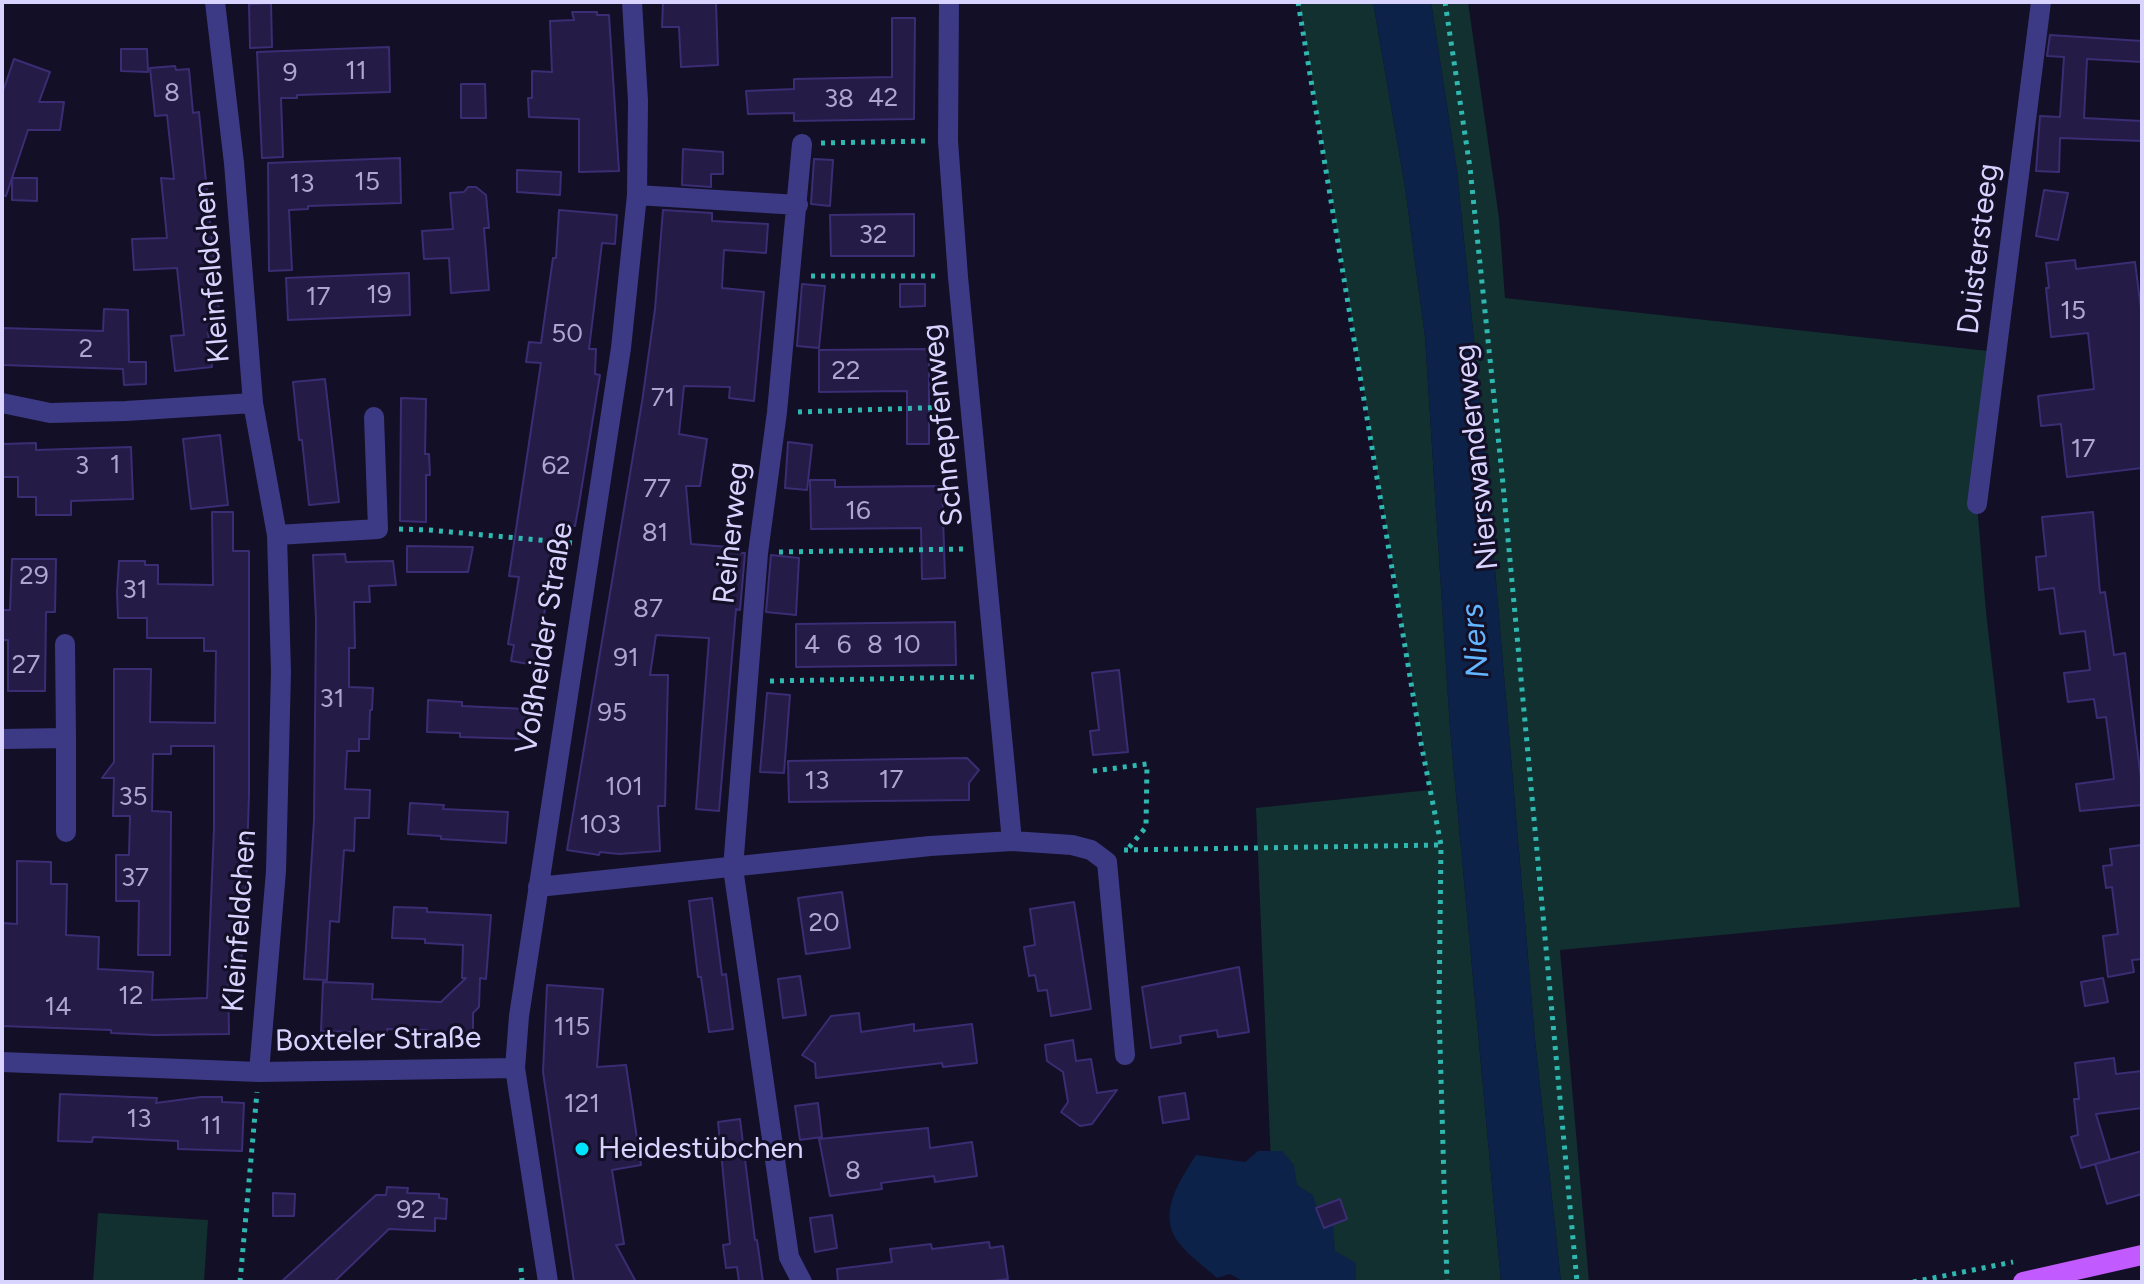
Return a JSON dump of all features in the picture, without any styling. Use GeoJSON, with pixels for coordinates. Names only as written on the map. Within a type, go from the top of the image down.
{"type":"FeatureCollection","features":[{"type":"Feature","properties":{"kind":"main road"},"geometry":{"type":"LineString","coordinates":[[2023,1282],[2142,1255]]}},
{"type":"Feature","properties":{"kind":"street","name":"Kleinfeldchen"},"geometry":{"type":"LineString","coordinates":[[215,2],[234,163],[253,403],[277,535],[281,672],[276,871],[259,1072]]}},
{"type":"Feature","properties":{"kind":"street","name":"Voßheider Straße"},"geometry":{"type":"LineString","coordinates":[[548,1282],[515,1068],[519,1016],[621,348],[637,195],[638,101],[632,2]]}},
{"type":"Feature","properties":{"kind":"street","name":"Schnepfenweg"},"geometry":{"type":"LineString","coordinates":[[949,2],[948,141],[958,277],[1012,841]]}},
{"type":"Feature","properties":{"kind":"street","name":"Duistersteeg"},"geometry":{"type":"LineString","coordinates":[[1977,504],[2041,2]]}},
{"type":"Feature","properties":{"kind":"street","name":"Reiherweg"},"geometry":{"type":"LineString","coordinates":[[733,868],[758,553],[777,412],[802,144]]}},
{"type":"Feature","properties":{"kind":"street"},"geometry":{"type":"LineString","coordinates":[[637,195],[798,205]]}},
{"type":"Feature","properties":{"kind":"street"},"geometry":{"type":"LineString","coordinates":[[2,403],[50,413],[253,403]]}},
{"type":"Feature","properties":{"kind":"street"},"geometry":{"type":"LineString","coordinates":[[277,535],[378,529],[374,417]]}},
{"type":"Feature","properties":{"kind":"street"},"geometry":{"type":"LineString","coordinates":[[65,644],[66,832]]}},
{"type":"Feature","properties":{"kind":"street"},"geometry":{"type":"LineString","coordinates":[[2,739],[66,738]]}},
{"type":"Feature","properties":{"kind":"street"},"geometry":{"type":"LineString","coordinates":[[538,887],[930,846],[1012,841],[1072,845],[1091,850],[1107,862],[1125,1055]]}},
{"type":"Feature","properties":{"kind":"street"},"geometry":{"type":"LineString","coordinates":[[733,868],[789,1257],[802,1282]]}},
{"type":"Feature","properties":{"kind":"street","name":"Boxteler Straße"},"geometry":{"type":"LineString","coordinates":[[2,1062],[259,1072],[515,1068]]}},
{"type":"Feature","properties":{"kind":"path"},"geometry":{"type":"LineString","coordinates":[[1298,2],[1421,743],[1441,845],[1439,1011],[1447,1282]]}},
{"type":"Feature","properties":{"kind":"path","name":"Nierswanderweg"},"geometry":{"type":"LineString","coordinates":[[1445,2],[1470,168],[1502,474],[1577,1282]]}},
{"type":"Feature","properties":{"kind":"path"},"geometry":{"type":"LineString","coordinates":[[802,144],[948,141]]}},
{"type":"Feature","properties":{"kind":"path"},"geometry":{"type":"LineString","coordinates":[[790,276],[958,277]]}},
{"type":"Feature","properties":{"kind":"path"},"geometry":{"type":"LineString","coordinates":[[777,412],[971,407]]}},
{"type":"Feature","properties":{"kind":"path"},"geometry":{"type":"LineString","coordinates":[[378,529],[429,530],[589,545]]}},
{"type":"Feature","properties":{"kind":"path"},"geometry":{"type":"LineString","coordinates":[[758,553],[985,548]]}},
{"type":"Feature","properties":{"kind":"path"},"geometry":{"type":"LineString","coordinates":[[748,682],[997,676]]}},
{"type":"Feature","properties":{"kind":"path"},"geometry":{"type":"LineString","coordinates":[[1093,771],[1147,764],[1146,827],[1127,850]]}},
{"type":"Feature","properties":{"kind":"path"},"geometry":{"type":"LineString","coordinates":[[1091,850],[1441,845]]}},
{"type":"Feature","properties":{"kind":"path"},"geometry":{"type":"LineString","coordinates":[[240,1282],[259,1072]]}},
{"type":"Feature","properties":{"kind":"green space"},"geometry":{"type":"Polygon","coordinates":[[[1299,2],[1373,2],[1405,187],[1425,337],[1450,729],[1501,1282],[1276,1282],[1256,808],[1430,790],[1299,2]]]}},
{"type":"Feature","properties":{"kind":"green space"},"geometry":{"type":"Polygon","coordinates":[[[1431,2],[1468,2],[1499,218],[1505,298],[1997,352],[1977,504],[1986,612],[2020,907],[1560,950],[1589,1282],[1561,1282],[1535,1040],[1484,440],[1457,171],[1431,2]]]}},
{"type":"Feature","properties":{"kind":"green space"},"geometry":{"type":"Polygon","coordinates":[[[98,1213],[208,1220],[204,1282],[93,1282],[98,1213]]]}},
{"type":"Feature","properties":{"kind":"water","name":"Niers"},"geometry":{"type":"Polygon","coordinates":[[[1373,2],[1431,2],[1457,171],[1484,440],[1535,1040],[1561,1282],[1501,1282],[1450,729],[1425,337],[1405,187],[1373,2]]]}},
{"type":"Feature","properties":{"kind":"water"},"geometry":{"type":"Polygon","coordinates":[[[1258,1151],[1282,1151],[1294,1165],[1297,1185],[1313,1195],[1323,1228],[1333,1225],[1335,1251],[1356,1263],[1356,1282],[1244,1282],[1230,1274],[1217,1278],[1179,1243],[1172,1232],[1170,1209],[1178,1186],[1196,1155],[1245,1162],[1258,1151]]]}},
{"type":"Feature","properties":{"kind":"building"},"geometry":{"type":"Polygon","coordinates":[[[663,2],[716,2],[718,65],[681,67],[679,27],[662,27],[663,2]]]}},
{"type":"Feature","properties":{"kind":"building"},"geometry":{"type":"Polygon","coordinates":[[[271,3],[272,47],[250,48],[249,4],[271,3]]]}},
{"type":"Feature","properties":{"kind":"building"},"geometry":{"type":"Polygon","coordinates":[[[572,12],[609,15],[619,171],[579,172],[579,119],[529,117],[532,71],[552,72],[550,21],[574,20],[572,12]]]}},
{"type":"Feature","properties":{"kind":"building"},"geometry":{"type":"Polygon","coordinates":[[[892,18],[915,18],[914,119],[794,121],[794,113],[748,114],[746,91],[794,89],[794,79],[892,77],[892,18]]]}},
{"type":"Feature","properties":{"kind":"building"},"geometry":{"type":"Polygon","coordinates":[[[2050,35],[2142,41],[2142,62],[2087,59],[2084,118],[2142,121],[2142,141],[2060,138],[2059,172],[2036,171],[2040,116],[2060,117],[2064,57],[2047,56],[2050,35]]]}},
{"type":"Feature","properties":{"kind":"building"},"geometry":{"type":"Polygon","coordinates":[[[389,47],[390,92],[281,98],[283,157],[262,158],[257,52],[389,47]]]}},
{"type":"Feature","properties":{"kind":"building"},"geometry":{"type":"Polygon","coordinates":[[[121,49],[147,49],[148,72],[121,71],[121,49]]]}},
{"type":"Feature","properties":{"kind":"building"},"geometry":{"type":"Polygon","coordinates":[[[14,59],[50,72],[39,102],[64,102],[60,130],[28,130],[6,196],[2,195],[2,94],[14,59]]]}},
{"type":"Feature","properties":{"kind":"building"},"geometry":{"type":"Polygon","coordinates":[[[175,66],[176,70],[189,69],[193,113],[199,112],[221,330],[208,332],[212,367],[175,371],[171,336],[184,335],[177,268],[134,270],[132,239],[167,238],[161,178],[174,179],[167,115],[155,116],[150,68],[175,66]]]}},
{"type":"Feature","properties":{"kind":"building"},"geometry":{"type":"Polygon","coordinates":[[[461,84],[485,84],[486,118],[461,118],[461,84]]]}},
{"type":"Feature","properties":{"kind":"building"},"geometry":{"type":"Polygon","coordinates":[[[683,149],[723,152],[723,174],[711,174],[711,187],[682,185],[683,149]]]}},
{"type":"Feature","properties":{"kind":"building"},"geometry":{"type":"Polygon","coordinates":[[[400,158],[401,203],[308,206],[308,209],[289,210],[292,270],[269,271],[268,163],[400,158]]]}},
{"type":"Feature","properties":{"kind":"building"},"geometry":{"type":"Polygon","coordinates":[[[814,159],[833,160],[830,206],[811,204],[814,159]]]}},
{"type":"Feature","properties":{"kind":"building"},"geometry":{"type":"Polygon","coordinates":[[[517,170],[561,172],[560,195],[517,192],[517,170]]]}},
{"type":"Feature","properties":{"kind":"building"},"geometry":{"type":"Polygon","coordinates":[[[12,178],[37,178],[37,201],[12,200],[12,178]]]}},
{"type":"Feature","properties":{"kind":"building"},"geometry":{"type":"Polygon","coordinates":[[[468,187],[476,187],[486,195],[489,228],[484,228],[489,290],[451,293],[449,258],[424,259],[422,231],[453,229],[450,193],[464,192],[468,187]]]}},
{"type":"Feature","properties":{"kind":"building"},"geometry":{"type":"Polygon","coordinates":[[[2044,190],[2068,193],[2058,240],[2036,236],[2044,190]]]}},
{"type":"Feature","properties":{"kind":"building"},"geometry":{"type":"Polygon","coordinates":[[[559,210],[617,215],[615,244],[602,243],[589,349],[596,349],[595,374],[600,375],[575,526],[560,525],[535,665],[511,661],[514,645],[508,644],[519,577],[509,576],[541,363],[526,362],[529,342],[541,343],[553,258],[556,258],[559,210]]]}},
{"type":"Feature","properties":{"kind":"building"},"geometry":{"type":"Polygon","coordinates":[[[663,210],[712,213],[712,221],[768,224],[766,253],[724,250],[722,288],[764,292],[754,401],[729,398],[730,387],[684,386],[679,434],[707,439],[700,486],[686,486],[691,544],[741,548],[741,553],[745,553],[740,610],[736,609],[719,811],[696,809],[709,638],[656,635],[650,675],[668,675],[665,806],[658,806],[660,851],[600,852],[599,855],[567,850],[642,402],[655,309],[663,210]]]}},
{"type":"Feature","properties":{"kind":"building"},"geometry":{"type":"Polygon","coordinates":[[[914,214],[914,256],[831,256],[830,215],[914,214]]]}},
{"type":"Feature","properties":{"kind":"building"},"geometry":{"type":"Polygon","coordinates":[[[2075,260],[2076,269],[2135,262],[2142,317],[2142,468],[2067,477],[2061,424],[2041,426],[2038,396],[2094,389],[2088,333],[2051,337],[2046,263],[2075,260]]]}},
{"type":"Feature","properties":{"kind":"building"},"geometry":{"type":"Polygon","coordinates":[[[409,273],[410,315],[288,320],[286,278],[409,273]]]}},
{"type":"Feature","properties":{"kind":"building"},"geometry":{"type":"Polygon","coordinates":[[[802,284],[825,286],[819,348],[797,346],[802,284]]]}},
{"type":"Feature","properties":{"kind":"building"},"geometry":{"type":"Polygon","coordinates":[[[900,284],[925,284],[925,306],[900,307],[900,284]]]}},
{"type":"Feature","properties":{"kind":"building"},"geometry":{"type":"Polygon","coordinates":[[[104,309],[128,310],[129,362],[146,362],[146,384],[124,385],[123,369],[2,365],[2,328],[103,331],[104,309]]]}},
{"type":"Feature","properties":{"kind":"building"},"geometry":{"type":"Polygon","coordinates":[[[929,349],[929,444],[907,444],[907,391],[819,392],[819,350],[929,349]]]}},
{"type":"Feature","properties":{"kind":"building"},"geometry":{"type":"Polygon","coordinates":[[[325,379],[339,502],[309,505],[293,382],[325,379]]]}},
{"type":"Feature","properties":{"kind":"building"},"geometry":{"type":"Polygon","coordinates":[[[401,398],[426,399],[425,454],[429,454],[430,475],[426,475],[426,522],[400,521],[401,398]]]}},
{"type":"Feature","properties":{"kind":"building"},"geometry":{"type":"Polygon","coordinates":[[[220,435],[228,505],[191,509],[183,439],[220,435]]]}},
{"type":"Feature","properties":{"kind":"building"},"geometry":{"type":"Polygon","coordinates":[[[788,442],[812,445],[807,490],[785,488],[788,442]]]}},
{"type":"Feature","properties":{"kind":"building"},"geometry":{"type":"Polygon","coordinates":[[[36,443],[36,450],[131,447],[133,499],[71,501],[71,515],[36,515],[36,497],[18,497],[18,477],[2,477],[2,444],[36,443]]]}},
{"type":"Feature","properties":{"kind":"building"},"geometry":{"type":"Polygon","coordinates":[[[810,480],[835,480],[835,487],[942,486],[945,578],[922,579],[921,528],[811,529],[810,480]]]}},
{"type":"Feature","properties":{"kind":"building"},"geometry":{"type":"Polygon","coordinates":[[[212,512],[233,512],[233,551],[249,551],[249,794],[244,950],[240,978],[228,977],[229,1034],[155,1035],[111,1033],[111,1030],[2,1026],[2,923],[17,924],[17,861],[51,862],[51,884],[67,884],[66,935],[99,937],[98,969],[153,972],[152,1000],[207,998],[214,746],[171,746],[171,754],[153,754],[152,811],[171,812],[170,955],[138,955],[139,901],[116,901],[116,855],[129,855],[130,816],[113,816],[114,778],[102,778],[114,762],[114,669],[151,669],[150,722],[215,723],[216,651],[204,651],[204,638],[147,638],[147,618],[118,618],[117,592],[119,561],[145,561],[145,565],[158,565],[158,584],[213,585],[212,512]]]}},
{"type":"Feature","properties":{"kind":"building"},"geometry":{"type":"Polygon","coordinates":[[[2093,512],[2100,593],[2105,592],[2114,655],[2125,653],[2142,805],[2080,811],[2076,784],[2114,779],[2106,717],[2097,718],[2094,699],[2068,702],[2064,673],[2090,670],[2085,631],[2060,634],[2054,588],[2039,590],[2036,557],[2046,556],[2042,517],[2093,512]]]}},
{"type":"Feature","properties":{"kind":"building"},"geometry":{"type":"Polygon","coordinates":[[[407,546],[473,547],[468,572],[407,572],[407,546]]]}},
{"type":"Feature","properties":{"kind":"building"},"geometry":{"type":"Polygon","coordinates":[[[345,554],[346,562],[393,561],[396,585],[369,586],[370,602],[354,602],[355,648],[349,648],[349,687],[373,688],[372,710],[369,739],[359,739],[359,751],[347,751],[345,789],[370,790],[369,818],[355,818],[354,851],[344,850],[339,922],[330,921],[327,980],[304,979],[314,821],[316,620],[313,555],[345,554]]]}},
{"type":"Feature","properties":{"kind":"building"},"geometry":{"type":"Polygon","coordinates":[[[771,555],[799,558],[796,615],[766,612],[771,555]]]}},
{"type":"Feature","properties":{"kind":"building"},"geometry":{"type":"Polygon","coordinates":[[[12,559],[56,559],[55,612],[46,612],[45,691],[8,691],[8,640],[2,640],[2,610],[10,610],[12,559]]]}},
{"type":"Feature","properties":{"kind":"building"},"geometry":{"type":"Polygon","coordinates":[[[955,622],[956,665],[796,667],[796,624],[955,622]]]}},
{"type":"Feature","properties":{"kind":"building"},"geometry":{"type":"Polygon","coordinates":[[[1119,670],[1128,752],[1093,755],[1090,731],[1099,730],[1092,673],[1119,670]]]}},
{"type":"Feature","properties":{"kind":"building"},"geometry":{"type":"Polygon","coordinates":[[[767,693],[790,695],[784,773],[760,772],[767,693]]]}},
{"type":"Feature","properties":{"kind":"building"},"geometry":{"type":"Polygon","coordinates":[[[428,700],[462,702],[462,706],[526,709],[525,739],[460,737],[460,733],[427,732],[428,700]]]}},
{"type":"Feature","properties":{"kind":"building"},"geometry":{"type":"Polygon","coordinates":[[[967,758],[979,770],[969,783],[969,800],[789,802],[788,761],[967,758]]]}},
{"type":"Feature","properties":{"kind":"building"},"geometry":{"type":"Polygon","coordinates":[[[410,803],[444,805],[443,809],[508,812],[506,843],[408,834],[410,803]]]}},
{"type":"Feature","properties":{"kind":"building"},"geometry":{"type":"Polygon","coordinates":[[[2142,845],[2142,959],[2132,960],[2134,972],[2108,977],[2103,936],[2118,934],[2112,887],[2106,888],[2103,866],[2112,865],[2110,849],[2142,845]]]}},
{"type":"Feature","properties":{"kind":"building"},"geometry":{"type":"Polygon","coordinates":[[[842,892],[850,948],[806,954],[798,898],[842,892]]]}},
{"type":"Feature","properties":{"kind":"building"},"geometry":{"type":"Polygon","coordinates":[[[712,898],[733,1029],[709,1032],[701,977],[698,977],[689,901],[712,898]]]}},
{"type":"Feature","properties":{"kind":"building"},"geometry":{"type":"Polygon","coordinates":[[[1074,902],[1091,1009],[1051,1016],[1047,990],[1038,991],[1035,975],[1029,976],[1024,947],[1035,945],[1030,909],[1074,902]]]}},
{"type":"Feature","properties":{"kind":"building"},"geometry":{"type":"Polygon","coordinates":[[[394,907],[491,915],[486,979],[480,978],[479,1007],[473,1013],[473,1037],[426,1035],[427,1030],[387,1029],[387,1033],[321,1031],[323,982],[373,984],[372,999],[441,1002],[466,978],[462,978],[463,945],[392,938],[394,907]]]}},
{"type":"Feature","properties":{"kind":"building"},"geometry":{"type":"Polygon","coordinates":[[[1239,967],[1249,1032],[1218,1037],[1217,1030],[1180,1036],[1181,1043],[1151,1048],[1142,987],[1239,967]]]}},
{"type":"Feature","properties":{"kind":"building"},"geometry":{"type":"Polygon","coordinates":[[[800,976],[806,1015],[783,1018],[778,979],[800,976]]]}},
{"type":"Feature","properties":{"kind":"building"},"geometry":{"type":"Polygon","coordinates":[[[2103,978],[2108,1002],[2085,1006],[2081,982],[2103,978]]]}},
{"type":"Feature","properties":{"kind":"building"},"geometry":{"type":"Polygon","coordinates":[[[547,985],[603,989],[597,1067],[626,1065],[641,1165],[612,1170],[624,1244],[616,1245],[636,1282],[574,1282],[543,1072],[547,985]]]}},
{"type":"Feature","properties":{"kind":"building"},"geometry":{"type":"Polygon","coordinates":[[[859,1013],[861,1032],[914,1024],[914,1031],[972,1024],[977,1063],[943,1067],[942,1063],[816,1078],[815,1063],[802,1055],[831,1016],[859,1013]]]}},
{"type":"Feature","properties":{"kind":"building"},"geometry":{"type":"Polygon","coordinates":[[[1073,1040],[1076,1061],[1091,1059],[1097,1093],[1117,1090],[1092,1124],[1080,1126],[1061,1112],[1068,1102],[1063,1072],[1047,1061],[1045,1045],[1073,1040]]]}},
{"type":"Feature","properties":{"kind":"building"},"geometry":{"type":"Polygon","coordinates":[[[2114,1058],[2116,1074],[2142,1071],[2142,1108],[2096,1114],[2110,1160],[2081,1168],[2071,1137],[2078,1135],[2074,1099],[2079,1099],[2075,1063],[2114,1058]]]}},
{"type":"Feature","properties":{"kind":"building"},"geometry":{"type":"Polygon","coordinates":[[[1185,1093],[1189,1119],[1163,1123],[1159,1097],[1185,1093]]]}},
{"type":"Feature","properties":{"kind":"building"},"geometry":{"type":"Polygon","coordinates":[[[60,1094],[157,1098],[156,1103],[222,1097],[222,1102],[244,1103],[242,1151],[178,1149],[178,1141],[93,1137],[92,1142],[58,1141],[60,1094]]]}},
{"type":"Feature","properties":{"kind":"building"},"geometry":{"type":"Polygon","coordinates":[[[818,1103],[822,1137],[800,1140],[795,1106],[818,1103]]]}},
{"type":"Feature","properties":{"kind":"building"},"geometry":{"type":"Polygon","coordinates":[[[740,1119],[763,1282],[739,1282],[737,1267],[726,1268],[723,1245],[730,1244],[718,1122],[740,1119]]]}},
{"type":"Feature","properties":{"kind":"building"},"geometry":{"type":"Polygon","coordinates":[[[928,1128],[930,1148],[972,1142],[977,1176],[935,1182],[934,1176],[881,1183],[882,1189],[830,1196],[819,1139],[928,1128]]]}},
{"type":"Feature","properties":{"kind":"building"},"geometry":{"type":"Polygon","coordinates":[[[2142,1151],[2142,1194],[2107,1204],[2095,1164],[2142,1151]]]}},
{"type":"Feature","properties":{"kind":"building"},"geometry":{"type":"Polygon","coordinates":[[[387,1187],[408,1188],[407,1193],[439,1194],[439,1198],[447,1199],[446,1219],[435,1218],[435,1231],[389,1229],[334,1282],[281,1282],[376,1195],[386,1195],[387,1187]]]}},
{"type":"Feature","properties":{"kind":"building"},"geometry":{"type":"Polygon","coordinates":[[[273,1193],[295,1194],[294,1216],[273,1216],[273,1193]]]}},
{"type":"Feature","properties":{"kind":"building"},"geometry":{"type":"Polygon","coordinates":[[[1340,1199],[1347,1219],[1324,1228],[1316,1208],[1340,1199]]]}},
{"type":"Feature","properties":{"kind":"building"},"geometry":{"type":"Polygon","coordinates":[[[832,1215],[837,1248],[815,1252],[810,1218],[832,1215]]]}},
{"type":"Feature","properties":{"kind":"building"},"geometry":{"type":"Polygon","coordinates":[[[989,1242],[990,1248],[1003,1246],[1008,1279],[983,1282],[838,1282],[837,1269],[892,1262],[890,1249],[931,1244],[932,1249],[989,1242]]]}},
{"type":"Feature","properties":{"kind":"place","name":"Heidestübchen"},"geometry":{"type":"Point","coordinates":[582,1149]}}]}
